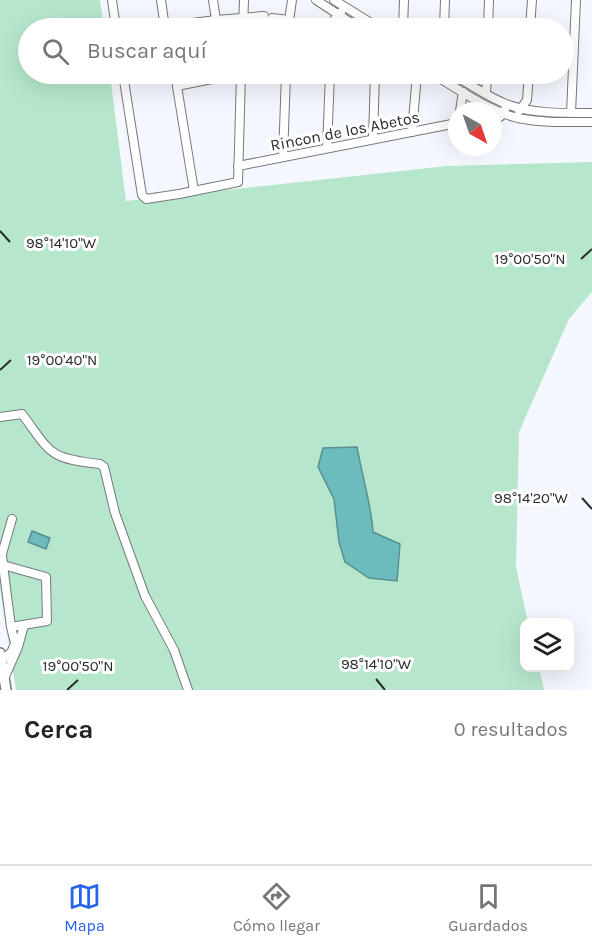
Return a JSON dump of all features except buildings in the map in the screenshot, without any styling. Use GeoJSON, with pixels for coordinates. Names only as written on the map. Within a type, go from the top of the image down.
{"type":"FeatureCollection","features":[{"type":"Feature","properties":{"kind":"main road"},"geometry":{"type":"LineString","coordinates":[[0,661],[5,690]]}},
{"type":"Feature","properties":{"kind":"street"},"geometry":{"type":"LineString","coordinates":[[112,0],[115,18]]}},
{"type":"Feature","properties":{"kind":"street"},"geometry":{"type":"LineString","coordinates":[[161,0],[164,18]]}},
{"type":"Feature","properties":{"kind":"street"},"geometry":{"type":"LineString","coordinates":[[213,0],[216,18]]}},
{"type":"Feature","properties":{"kind":"street"},"geometry":{"type":"LineString","coordinates":[[244,0],[243,18],[271,18]]}},
{"type":"Feature","properties":{"kind":"street"},"geometry":{"type":"LineString","coordinates":[[290,18],[292,0]]}},
{"type":"Feature","properties":{"kind":"street"},"geometry":{"type":"LineString","coordinates":[[316,0],[341,18]]}},
{"type":"Feature","properties":{"kind":"street"},"geometry":{"type":"LineString","coordinates":[[334,0],[361,18]]}},
{"type":"Feature","properties":{"kind":"street"},"geometry":{"type":"LineString","coordinates":[[403,18],[404,0]]}},
{"type":"Feature","properties":{"kind":"street"},"geometry":{"type":"LineString","coordinates":[[444,18],[445,0]]}},
{"type":"Feature","properties":{"kind":"street"},"geometry":{"type":"LineString","coordinates":[[488,18],[489,0]]}},
{"type":"Feature","properties":{"kind":"street"},"geometry":{"type":"LineString","coordinates":[[531,18],[532,0]]}},
{"type":"Feature","properties":{"kind":"street"},"geometry":{"type":"LineString","coordinates":[[574,56],[576,0]]}},
{"type":"Feature","properties":{"kind":"street"},"geometry":{"type":"LineString","coordinates":[[338,16],[345,7]]}},
{"type":"Feature","properties":{"kind":"street"},"geometry":{"type":"LineString","coordinates":[[125,84],[142,195],[146,199],[238,181],[239,84]]}},
{"type":"Feature","properties":{"kind":"street"},"geometry":{"type":"LineString","coordinates":[[187,84],[177,86],[194,191]]}},
{"type":"Feature","properties":{"kind":"street"},"geometry":{"type":"LineString","coordinates":[[282,157],[286,84]]}},
{"type":"Feature","properties":{"kind":"street"},"geometry":{"type":"LineString","coordinates":[[327,148],[330,84]]}},
{"type":"Feature","properties":{"kind":"street"},"geometry":{"type":"LineString","coordinates":[[373,138],[375,84]]}},
{"type":"Feature","properties":{"kind":"street"},"geometry":{"type":"LineString","coordinates":[[412,132],[416,84]]}},
{"type":"Feature","properties":{"kind":"street"},"geometry":{"type":"LineString","coordinates":[[449,84],[514,117],[531,120],[592,122]]}},
{"type":"Feature","properties":{"kind":"street"},"geometry":{"type":"LineString","coordinates":[[470,84],[508,104],[522,108],[572,113],[592,112]]}},
{"type":"Feature","properties":{"kind":"street"},"geometry":{"type":"LineString","coordinates":[[486,84],[486,93]]}},
{"type":"Feature","properties":{"kind":"street"},"geometry":{"type":"LineString","coordinates":[[514,117],[527,100],[528,84]]}},
{"type":"Feature","properties":{"kind":"street"},"geometry":{"type":"LineString","coordinates":[[572,113],[573,84]]}},
{"type":"Feature","properties":{"kind":"street"},"geometry":{"type":"LineString","coordinates":[[461,102],[463,92]]}},
{"type":"Feature","properties":{"kind":"street"},"geometry":{"type":"LineString","coordinates":[[503,113],[508,104]]}},
{"type":"Feature","properties":{"kind":"street","name":"Rincon de los Abetos"},"geometry":{"type":"LineString","coordinates":[[238,166],[448,125]]}},
{"type":"Feature","properties":{"kind":"street"},"geometry":{"type":"LineString","coordinates":[[0,417],[20,413],[48,449],[57,456],[67,460],[100,464],[104,467],[116,513],[145,596],[174,650],[188,690]]}},
{"type":"Feature","properties":{"kind":"street"},"geometry":{"type":"LineString","coordinates":[[12,519],[3,554],[3,565],[11,627],[17,643]]}},
{"type":"Feature","properties":{"kind":"street"},"geometry":{"type":"LineString","coordinates":[[3,565],[46,577],[47,619],[45,622],[11,627]]}},
{"type":"Feature","properties":{"kind":"street"},"geometry":{"type":"LineString","coordinates":[[4,679],[24,625]]}},
{"type":"Feature","properties":{"kind":"street"},"geometry":{"type":"LineString","coordinates":[[5,690],[0,661],[12,651],[17,643]]}},
{"type":"Feature","properties":{"kind":"green space"},"geometry":{"type":"Polygon","coordinates":[[[0,0],[100,0],[103,18],[18,18],[18,84],[111,84],[126,201],[447,166],[592,162],[592,292],[569,319],[519,432],[516,567],[527,618],[520,618],[520,672],[540,672],[544,690],[16,690],[0,588],[0,0]]]}},
{"type":"Feature","properties":{"kind":"water"},"geometry":{"type":"Polygon","coordinates":[[[357,447],[373,532],[400,544],[397,581],[369,578],[345,562],[339,542],[334,499],[318,467],[323,448],[357,447]]]}},
{"type":"Feature","properties":{"kind":"water"},"geometry":{"type":"Polygon","coordinates":[[[32,531],[50,538],[46,549],[28,542],[32,531]]]}}]}
